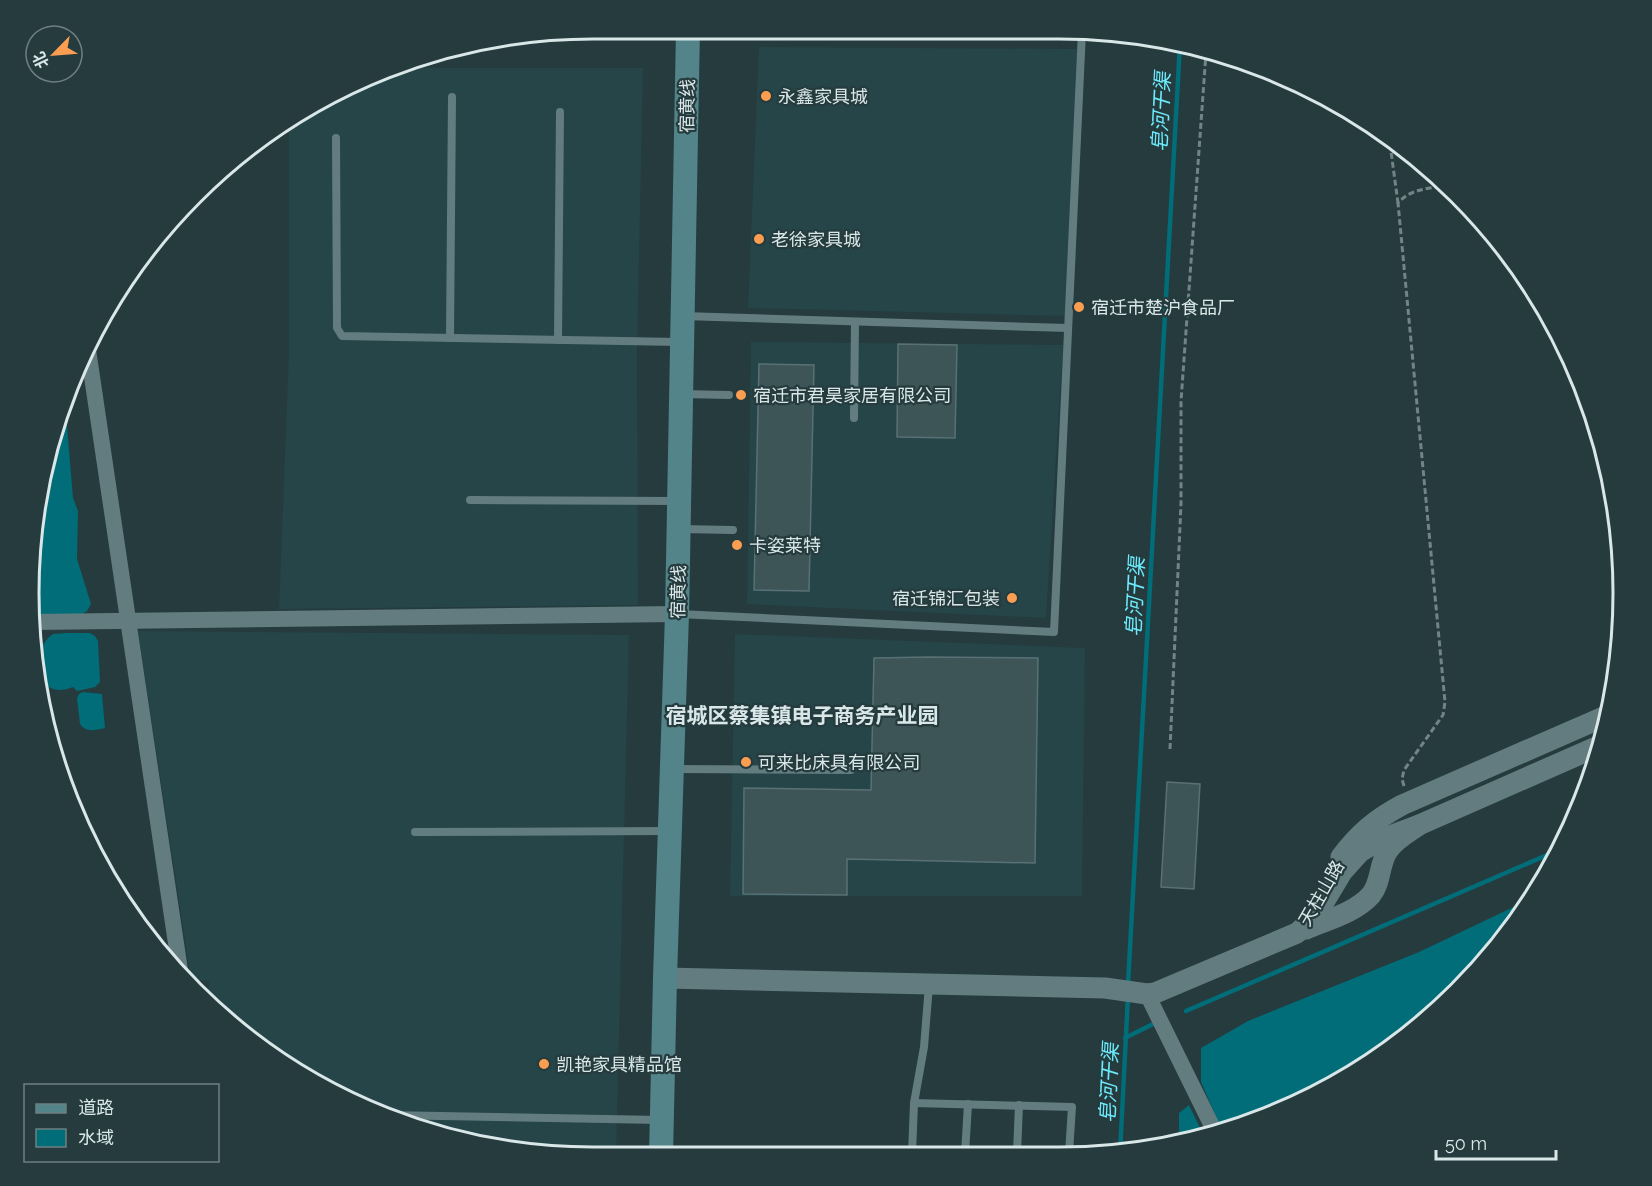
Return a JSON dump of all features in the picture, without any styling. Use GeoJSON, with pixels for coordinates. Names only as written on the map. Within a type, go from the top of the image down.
{"type":"FeatureCollection","features":[{"type":"Feature","properties":{"kind":"main road","name":"宿黄线"},"geometry":{"type":"LineString","coordinates":[[661,1147],[664,978],[680,501],[688,39]]}},
{"type":"Feature","properties":{"kind":"street"},"geometry":{"type":"LineString","coordinates":[[90,362],[179,961]]}},
{"type":"Feature","properties":{"kind":"street"},"geometry":{"type":"LineString","coordinates":[[40,622],[677,614]]}},
{"type":"Feature","properties":{"kind":"street","name":"天柱山路"},"geometry":{"type":"LineString","coordinates":[[1297,933],[1332,869],[1353,841],[1378,818],[1409,802],[1598,719]]}},
{"type":"Feature","properties":{"kind":"street","name":"天柱山路"},"geometry":{"type":"LineString","coordinates":[[1297,933],[1354,908],[1366,900],[1376,886],[1386,853],[1394,843],[1419,825],[1590,750]]}},
{"type":"Feature","properties":{"kind":"street"},"geometry":{"type":"LineString","coordinates":[[664,978],[1105,988],[1144,993],[1160,992],[1297,933],[1315,917],[1342,872],[1360,852],[1379,840],[1419,825]]}},
{"type":"Feature","properties":{"kind":"street"},"geometry":{"type":"LineString","coordinates":[[1144,993],[1212,1125]]}},
{"type":"Feature","properties":{"kind":"lane"},"geometry":{"type":"LineString","coordinates":[[677,614],[1054,632],[1082,40]]}},
{"type":"Feature","properties":{"kind":"lane"},"geometry":{"type":"LineString","coordinates":[[450,338],[452,97]]}},
{"type":"Feature","properties":{"kind":"lane"},"geometry":{"type":"LineString","coordinates":[[558,340],[560,112]]}},
{"type":"Feature","properties":{"kind":"lane"},"geometry":{"type":"LineString","coordinates":[[336,138],[337,328],[342,336],[682,342]]}},
{"type":"Feature","properties":{"kind":"lane"},"geometry":{"type":"LineString","coordinates":[[683,316],[1068,328]]}},
{"type":"Feature","properties":{"kind":"lane"},"geometry":{"type":"LineString","coordinates":[[854,418],[855,322]]}},
{"type":"Feature","properties":{"kind":"lane"},"geometry":{"type":"LineString","coordinates":[[681,394],[729,395]]}},
{"type":"Feature","properties":{"kind":"lane"},"geometry":{"type":"LineString","coordinates":[[470,500],[680,501]]}},
{"type":"Feature","properties":{"kind":"lane"},"geometry":{"type":"LineString","coordinates":[[679,529],[733,530]]}},
{"type":"Feature","properties":{"kind":"lane"},"geometry":{"type":"LineString","coordinates":[[672,769],[851,770]]}},
{"type":"Feature","properties":{"kind":"lane"},"geometry":{"type":"LineString","coordinates":[[415,832],[670,831]]}},
{"type":"Feature","properties":{"kind":"lane"},"geometry":{"type":"LineString","coordinates":[[912,1147],[914,1103],[924,1047],[929,984]]}},
{"type":"Feature","properties":{"kind":"lane"},"geometry":{"type":"LineString","coordinates":[[914,1103],[1072,1107],[1069,1147]]}},
{"type":"Feature","properties":{"kind":"lane"},"geometry":{"type":"LineString","coordinates":[[965,1147],[968,1104]]}},
{"type":"Feature","properties":{"kind":"lane"},"geometry":{"type":"LineString","coordinates":[[1017,1147],[1019,1105]]}},
{"type":"Feature","properties":{"kind":"lane"},"geometry":{"type":"LineString","coordinates":[[408,1115],[662,1120]]}},
{"type":"Feature","properties":{"kind":"path"},"geometry":{"type":"LineString","coordinates":[[1170,749],[1181,504],[1181,401],[1206,59]]}},
{"type":"Feature","properties":{"kind":"path"},"geometry":{"type":"LineString","coordinates":[[1391,149],[1398,203],[1445,702],[1443,715],[1404,770],[1402,779],[1409,802]]}},
{"type":"Feature","properties":{"kind":"path"},"geometry":{"type":"LineString","coordinates":[[1398,203],[1404,196],[1414,191],[1436,187]]}},
{"type":"Feature","properties":{"kind":"shaded area"},"geometry":{"type":"Polygon","coordinates":[[[759,47],[1077,49],[1067,316],[748,308],[759,47]]]}},
{"type":"Feature","properties":{"kind":"shaded area"},"geometry":{"type":"Polygon","coordinates":[[[415,68],[643,68],[637,354],[638,605],[279,609],[289,350],[289,130],[348,96],[415,68]]]}},
{"type":"Feature","properties":{"kind":"shaded area"},"geometry":{"type":"Polygon","coordinates":[[[751,342],[1063,345],[1046,618],[747,604],[751,342]]]}},
{"type":"Feature","properties":{"kind":"shaded area"},"geometry":{"type":"Polygon","coordinates":[[[138,631],[629,635],[616,1147],[557,1146],[485,1136],[415,1118],[381,1105],[316,1073],[285,1054],[256,1033],[209,992],[209,981],[197,980],[190,973],[138,631]]]}},
{"type":"Feature","properties":{"kind":"shaded area"},"geometry":{"type":"Polygon","coordinates":[[[735,634],[1085,648],[1082,896],[730,896],[735,634]]]}},
{"type":"Feature","properties":{"kind":"water"},"geometry":{"type":"Polygon","coordinates":[[[66,423],[73,498],[78,511],[77,559],[91,604],[87,611],[80,615],[40,618],[40,557],[44,521],[50,485],[66,423]]]}},
{"type":"Feature","properties":{"kind":"water"},"geometry":{"type":"Polygon","coordinates":[[[90,633],[95,636],[98,641],[100,682],[95,687],[77,691],[73,687],[60,690],[47,685],[42,648],[53,634],[90,633]]]}},
{"type":"Feature","properties":{"kind":"water"},"geometry":{"type":"Polygon","coordinates":[[[83,692],[102,694],[105,728],[88,730],[80,724],[77,698],[83,692]]]}},
{"type":"Feature","properties":{"kind":"water"},"geometry":{"type":"Polygon","coordinates":[[[1517,905],[1476,958],[1451,985],[1396,1033],[1367,1054],[1304,1090],[1271,1105],[1219,1123],[1201,1082],[1201,1048],[1248,1021],[1419,952],[1517,905]]]}},
{"type":"Feature","properties":{"kind":"water"},"geometry":{"type":"Polygon","coordinates":[[[1189,1105],[1200,1128],[1179,1133],[1179,1113],[1189,1105]]]}},
{"type":"Feature","properties":{"kind":"building"},"geometry":{"type":"Polygon","coordinates":[[[898,344],[957,345],[955,438],[897,437],[898,344]]]}},
{"type":"Feature","properties":{"kind":"building"},"geometry":{"type":"Polygon","coordinates":[[[759,364],[814,365],[809,591],[754,590],[759,364]]]}},
{"type":"Feature","properties":{"kind":"building"},"geometry":{"type":"Polygon","coordinates":[[[874,658],[1038,658],[1035,863],[847,859],[847,895],[743,894],[744,788],[871,790],[874,658]]]}},
{"type":"Feature","properties":{"kind":"building"},"geometry":{"type":"Polygon","coordinates":[[[1167,782],[1200,784],[1194,889],[1161,887],[1167,782]]]}},
{"type":"Feature","properties":{"kind":"waterway","name":"皂河干渠"},"geometry":{"type":"LineString","coordinates":[[1128,984],[1179,53]]}},
{"type":"Feature","properties":{"kind":"waterway"},"geometry":{"type":"LineString","coordinates":[[1186,1011],[1547,855]]}},
{"type":"Feature","properties":{"kind":"waterway","name":"皂河干渠"},"geometry":{"type":"LineString","coordinates":[[1121,1143],[1128,996]]}},
{"type":"Feature","properties":{"kind":"waterway"},"geometry":{"type":"LineString","coordinates":[[1125,1038],[1155,1023]]}},
{"type":"Feature","properties":{"kind":"place","name":"永鑫家具城"},"geometry":{"type":"Point","coordinates":[766,96]}},
{"type":"Feature","properties":{"kind":"place","name":"老徐家具城"},"geometry":{"type":"Point","coordinates":[759,239]}},
{"type":"Feature","properties":{"kind":"place","name":"宿迁市楚沪食品厂"},"geometry":{"type":"Point","coordinates":[1079,307]}},
{"type":"Feature","properties":{"kind":"place","name":"宿迁市君昊家居有限公司"},"geometry":{"type":"Point","coordinates":[741,395]}},
{"type":"Feature","properties":{"kind":"place","name":"卡姿莱特"},"geometry":{"type":"Point","coordinates":[737,545]}},
{"type":"Feature","properties":{"kind":"place","name":"宿迁锦汇包装"},"geometry":{"type":"Point","coordinates":[1012,598]}},
{"type":"Feature","properties":{"kind":"place","name":"可来比床具有限公司"},"geometry":{"type":"Point","coordinates":[746,762]}},
{"type":"Feature","properties":{"kind":"place","name":"凯艳家具精品馆"},"geometry":{"type":"Point","coordinates":[544,1064]}},
{"type":"Feature","properties":{"kind":"district","name":"宿城区蔡集镇电子商务产业园"},"geometry":{"type":"Point","coordinates":[802,715]}}]}
